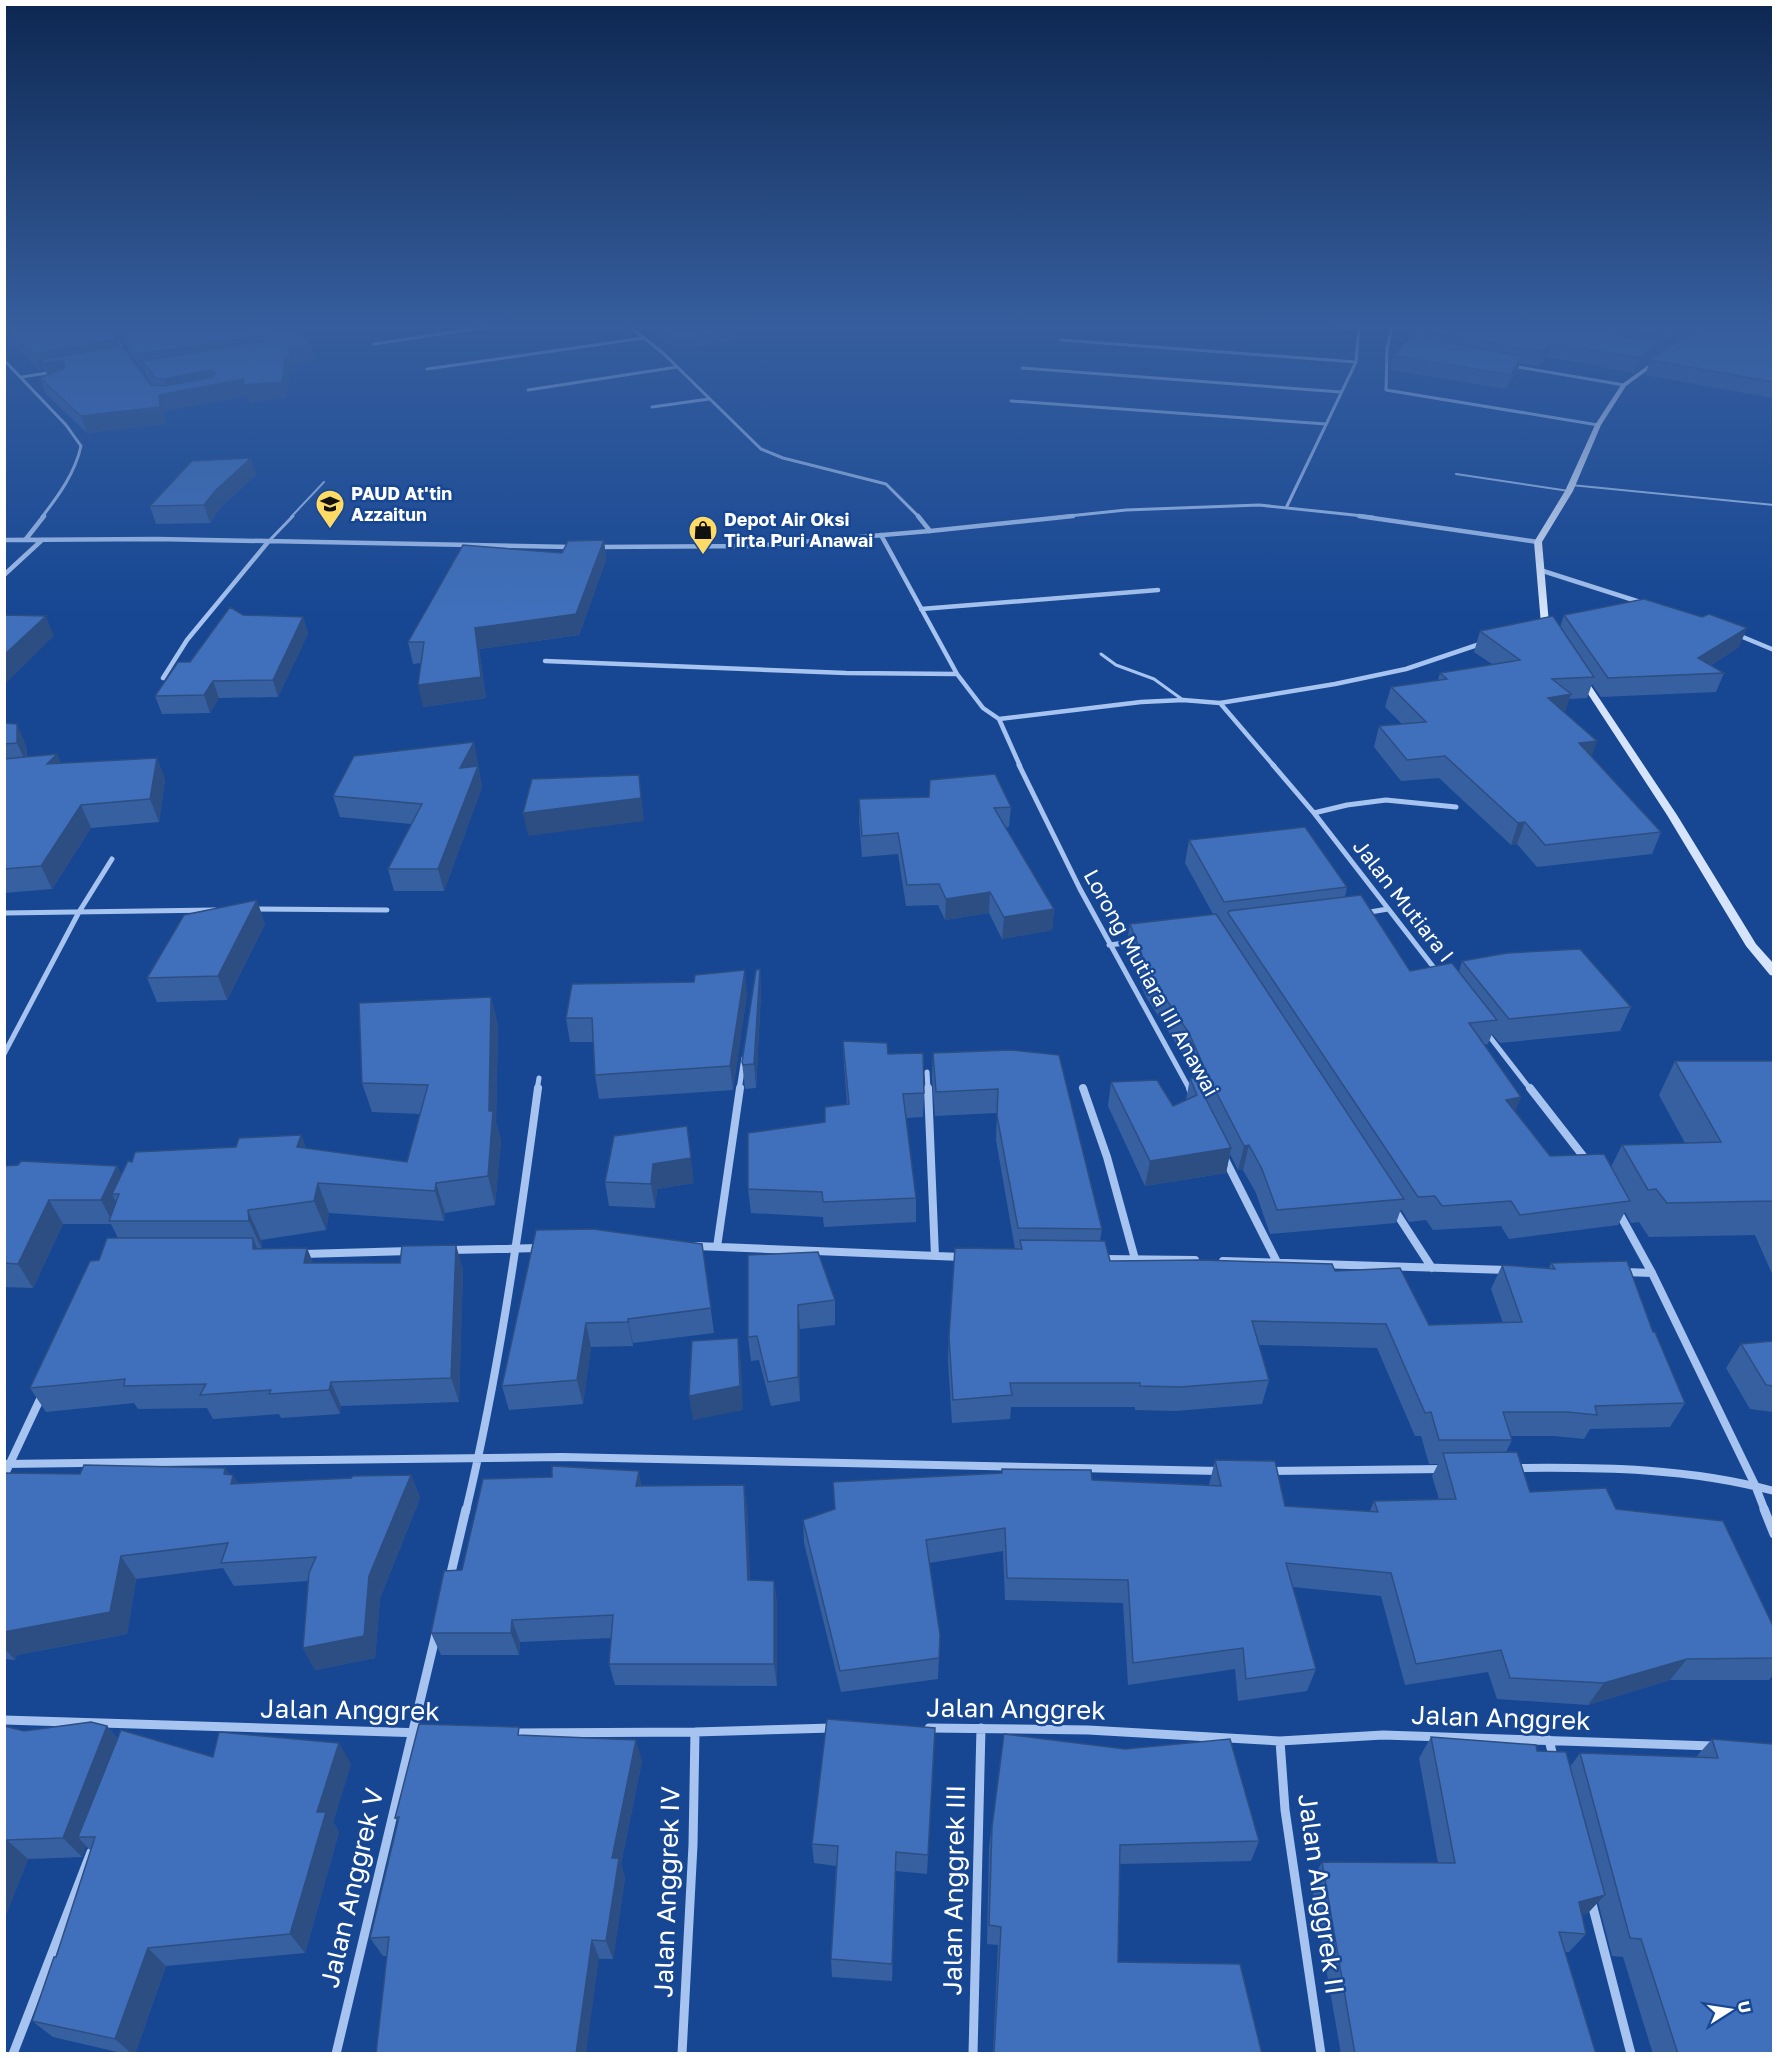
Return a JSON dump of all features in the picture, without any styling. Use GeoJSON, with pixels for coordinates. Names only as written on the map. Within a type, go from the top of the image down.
{"type":"FeatureCollection","features":[{"type":"Feature","properties":{"kind":"street"},"geometry":{"type":"LineString","coordinates":[[26,539],[80,459],[81,446],[63,421]]}},
{"type":"Feature","properties":{"kind":"street"},"geometry":{"type":"LineString","coordinates":[[732,421],[761,449],[783,458],[886,484],[909,505],[930,531]]}},
{"type":"Feature","properties":{"kind":"street"},"geometry":{"type":"LineString","coordinates":[[1285,421],[1326,424]]}},
{"type":"Feature","properties":{"kind":"street"},"geometry":{"type":"LineString","coordinates":[[1287,506],[1327,421]]}},
{"type":"Feature","properties":{"kind":"street"},"geometry":{"type":"LineString","coordinates":[[1574,421],[1598,425]]}},
{"type":"Feature","properties":{"kind":"street"},"geometry":{"type":"LineString","coordinates":[[1557,642],[1545,624],[1538,542],[1570,488],[1601,421]]}},
{"type":"Feature","properties":{"kind":"street"},"geometry":{"type":"LineString","coordinates":[[590,547],[752,546],[881,536],[1126,510],[1198,506],[1287,506],[1538,542]]}},
{"type":"Feature","properties":{"kind":"street"},"geometry":{"type":"LineString","coordinates":[[881,536],[957,674],[979,704],[999,719],[1141,702],[1183,700],[1220,703],[1335,684],[1406,669],[1485,643]]}},
{"type":"Feature","properties":{"kind":"street"},"geometry":{"type":"LineString","coordinates":[[4,575],[43,539]]}},
{"type":"Feature","properties":{"kind":"street"},"geometry":{"type":"LineString","coordinates":[[4,540],[578,547]]}},
{"type":"Feature","properties":{"kind":"street"},"geometry":{"type":"LineString","coordinates":[[163,678],[187,640],[268,542]]}},
{"type":"Feature","properties":{"kind":"street"},"geometry":{"type":"LineString","coordinates":[[1540,570],[1647,604]]}},
{"type":"Feature","properties":{"kind":"street"},"geometry":{"type":"LineString","coordinates":[[921,609],[1158,590]]}},
{"type":"Feature","properties":{"kind":"street"},"geometry":{"type":"LineString","coordinates":[[1535,627],[1545,624]]}},
{"type":"Feature","properties":{"kind":"street"},"geometry":{"type":"LineString","coordinates":[[1733,633],[1773,650]]}},
{"type":"Feature","properties":{"kind":"street"},"geometry":{"type":"LineString","coordinates":[[545,661],[846,673],[957,674]]}},
{"type":"Feature","properties":{"kind":"street"},"geometry":{"type":"LineString","coordinates":[[1576,670],[1666,806],[1752,946],[1773,972]]}},
{"type":"Feature","properties":{"kind":"street","name":"Jalan Mutiara I"},"geometry":{"type":"LineString","coordinates":[[1220,703],[1314,813],[1445,981]]}},
{"type":"Feature","properties":{"kind":"street","name":"Lorong Mutiara III Anawai"},"geometry":{"type":"LineString","coordinates":[[999,719],[1029,790],[1109,945],[1172,1053],[1193,1095]]}},
{"type":"Feature","properties":{"kind":"street"},"geometry":{"type":"LineString","coordinates":[[1314,813],[1347,804],[1386,800],[1456,807]]}},
{"type":"Feature","properties":{"kind":"street"},"geometry":{"type":"LineString","coordinates":[[4,1054],[80,912],[112,859]]}},
{"type":"Feature","properties":{"kind":"street"},"geometry":{"type":"LineString","coordinates":[[1353,914],[1388,909]]}},
{"type":"Feature","properties":{"kind":"street"},"geometry":{"type":"LineString","coordinates":[[4,913],[222,910]]}},
{"type":"Feature","properties":{"kind":"street"},"geometry":{"type":"LineString","coordinates":[[246,910],[387,910]]}},
{"type":"Feature","properties":{"kind":"street"},"geometry":{"type":"LineString","coordinates":[[1109,945],[1144,941]]}},
{"type":"Feature","properties":{"kind":"street"},"geometry":{"type":"LineString","coordinates":[[1480,1026],[1590,1166]]}},
{"type":"Feature","properties":{"kind":"street"},"geometry":{"type":"LineString","coordinates":[[717,1247],[745,1052]]}},
{"type":"Feature","properties":{"kind":"street"},"geometry":{"type":"LineString","coordinates":[[927,1072],[935,1256]]}},
{"type":"Feature","properties":{"kind":"street"},"geometry":{"type":"LineString","coordinates":[[448,1585],[478,1460],[516,1249],[538,1078]]}},
{"type":"Feature","properties":{"kind":"street"},"geometry":{"type":"LineString","coordinates":[[1083,1088],[1107,1157],[1135,1259]]}},
{"type":"Feature","properties":{"kind":"street"},"geometry":{"type":"LineString","coordinates":[[1219,1147],[1277,1262]]}},
{"type":"Feature","properties":{"kind":"street"},"geometry":{"type":"LineString","coordinates":[[1613,1204],[1652,1273],[1755,1485],[1773,1534]]}},
{"type":"Feature","properties":{"kind":"street"},"geometry":{"type":"LineString","coordinates":[[1393,1208],[1432,1268]]}},
{"type":"Feature","properties":{"kind":"street"},"geometry":{"type":"LineString","coordinates":[[686,1246],[970,1257]]}},
{"type":"Feature","properties":{"kind":"street"},"geometry":{"type":"LineString","coordinates":[[436,1250],[551,1248]]}},
{"type":"Feature","properties":{"kind":"street"},"geometry":{"type":"LineString","coordinates":[[289,1254],[424,1250]]}},
{"type":"Feature","properties":{"kind":"street"},"geometry":{"type":"LineString","coordinates":[[1100,1259],[1206,1261]]}},
{"type":"Feature","properties":{"kind":"street"},"geometry":{"type":"LineString","coordinates":[[1218,1261],[1513,1270]]}},
{"type":"Feature","properties":{"kind":"street"},"geometry":{"type":"LineString","coordinates":[[1617,1272],[1652,1273]]}},
{"type":"Feature","properties":{"kind":"street"},"geometry":{"type":"LineString","coordinates":[[4,1476],[7,1464],[43,1391]]}},
{"type":"Feature","properties":{"kind":"street"},"geometry":{"type":"LineString","coordinates":[[7,1464],[585,1458],[1225,1471]]}},
{"type":"Feature","properties":{"kind":"street"},"geometry":{"type":"LineString","coordinates":[[1508,1468],[1640,1469],[1694,1474],[1755,1485],[1773,1491]]}},
{"type":"Feature","properties":{"kind":"street"},"geometry":{"type":"LineString","coordinates":[[1260,1471],[1449,1469]]}},
{"type":"Feature","properties":{"kind":"street","name":"Jalan Anggrek V"},"geometry":{"type":"LineString","coordinates":[[336,2054],[439,1620]]}},
{"type":"Feature","properties":{"kind":"street","name":"Jalan Anggrek"},"geometry":{"type":"LineString","coordinates":[[4,1720],[140,1726],[434,1733]]}},
{"type":"Feature","properties":{"kind":"street"},"geometry":{"type":"LineString","coordinates":[[135,1737],[140,1726]]}},
{"type":"Feature","properties":{"kind":"street"},"geometry":{"type":"LineString","coordinates":[[501,1733],[695,1732],[844,1728]]}},
{"type":"Feature","properties":{"kind":"street","name":"Jalan Anggrek"},"geometry":{"type":"LineString","coordinates":[[913,1728],[1088,1730],[1280,1741],[1383,1735],[1726,1746]]}},
{"type":"Feature","properties":{"kind":"street","name":"Jalan Anggrek III"},"geometry":{"type":"LineString","coordinates":[[972,2054],[981,1728]]}},
{"type":"Feature","properties":{"kind":"street","name":"Jalan Anggrek IV"},"geometry":{"type":"LineString","coordinates":[[682,2054],[692,1857],[695,1732]]}},
{"type":"Feature","properties":{"kind":"street"},"geometry":{"type":"LineString","coordinates":[[1549,1740],[1558,1774]]}},
{"type":"Feature","properties":{"kind":"street","name":"Jalan Anggrek II"},"geometry":{"type":"LineString","coordinates":[[1280,1741],[1285,1810],[1322,2054]]}},
{"type":"Feature","properties":{"kind":"street"},"geometry":{"type":"LineString","coordinates":[[13,2054],[93,1846]]}},
{"type":"Feature","properties":{"kind":"street"},"geometry":{"type":"LineString","coordinates":[[1587,1886],[1631,2054]]}},
{"type":"Feature","properties":{"kind":"lane"},"geometry":{"type":"LineString","coordinates":[[1456,474],[1570,488],[1773,505]]}},
{"type":"Feature","properties":{"kind":"lane"},"geometry":{"type":"LineString","coordinates":[[268,542],[324,482]]}},
{"type":"Feature","properties":{"kind":"lane"},"geometry":{"type":"LineString","coordinates":[[1101,654],[1123,669],[1143,673],[1154,679],[1183,700]]}},
{"type":"Feature","properties":{"kind":"building"},"geometry":{"type":"Polygon","coordinates":[[[251,458],[215,491],[204,505],[150,506],[192,461],[251,458]]]}},
{"type":"Feature","properties":{"kind":"building"},"geometry":{"type":"Polygon","coordinates":[[[604,540],[576,614],[475,628],[481,677],[418,685],[424,642],[408,642],[463,545],[562,553],[568,541],[604,540]]]}},
{"type":"Feature","properties":{"kind":"building"},"geometry":{"type":"Polygon","coordinates":[[[1644,599],[1702,617],[1709,614],[1747,628],[1698,658],[1724,673],[1608,678],[1564,615],[1644,599]]]}},
{"type":"Feature","properties":{"kind":"building"},"geometry":{"type":"Polygon","coordinates":[[[230,607],[243,615],[303,617],[273,680],[213,681],[204,695],[155,696],[178,662],[190,662],[230,607]]]}},
{"type":"Feature","properties":{"kind":"building"},"geometry":{"type":"Polygon","coordinates":[[[4,615],[46,616],[4,655],[4,615]]]}},
{"type":"Feature","properties":{"kind":"building"},"geometry":{"type":"Polygon","coordinates":[[[1553,616],[1594,677],[1552,679],[1571,694],[1548,698],[1597,741],[1579,743],[1661,832],[1545,845],[1525,822],[1518,823],[1445,756],[1407,760],[1379,726],[1426,722],[1391,687],[1447,679],[1440,673],[1520,660],[1480,631],[1553,616]]]}},
{"type":"Feature","properties":{"kind":"building"},"geometry":{"type":"Polygon","coordinates":[[[4,723],[17,724],[17,743],[4,744],[4,723]]]}},
{"type":"Feature","properties":{"kind":"building"},"geometry":{"type":"Polygon","coordinates":[[[474,742],[460,768],[478,766],[438,869],[388,869],[422,804],[333,796],[354,756],[474,742]]]}},
{"type":"Feature","properties":{"kind":"building"},"geometry":{"type":"Polygon","coordinates":[[[57,754],[47,764],[157,758],[150,799],[81,805],[41,866],[4,869],[4,759],[57,754]]]}},
{"type":"Feature","properties":{"kind":"building"},"geometry":{"type":"Polygon","coordinates":[[[995,774],[1011,807],[994,808],[1054,909],[1004,917],[990,892],[946,899],[939,884],[907,885],[898,833],[862,836],[859,799],[929,797],[930,780],[995,774]]]}},
{"type":"Feature","properties":{"kind":"building"},"geometry":{"type":"Polygon","coordinates":[[[639,775],[641,798],[523,813],[532,779],[639,775]]]}},
{"type":"Feature","properties":{"kind":"building"},"geometry":{"type":"Polygon","coordinates":[[[1305,827],[1347,887],[1224,902],[1189,840],[1305,827]]]}},
{"type":"Feature","properties":{"kind":"building"},"geometry":{"type":"Polygon","coordinates":[[[1361,895],[1410,971],[1452,963],[1497,1020],[1469,1023],[1521,1097],[1506,1100],[1550,1156],[1604,1154],[1630,1201],[1520,1215],[1511,1201],[1442,1206],[1435,1196],[1418,1197],[1228,913],[1229,911],[1361,895]]]}},
{"type":"Feature","properties":{"kind":"building"},"geometry":{"type":"Polygon","coordinates":[[[257,900],[218,976],[147,978],[184,915],[257,900]]]}},
{"type":"Feature","properties":{"kind":"building"},"geometry":{"type":"Polygon","coordinates":[[[1216,914],[1404,1199],[1277,1210],[1262,1169],[1249,1145],[1244,1146],[1189,1033],[1149,974],[1130,924],[1216,914]]]}},
{"type":"Feature","properties":{"kind":"building"},"geometry":{"type":"Polygon","coordinates":[[[1580,949],[1631,1007],[1509,1019],[1462,961],[1507,953],[1580,949]]]}},
{"type":"Feature","properties":{"kind":"building"},"geometry":{"type":"Polygon","coordinates":[[[760,969],[754,1064],[743,1065],[756,970],[760,969]]]}},
{"type":"Feature","properties":{"kind":"building"},"geometry":{"type":"Polygon","coordinates":[[[745,970],[730,1066],[595,1075],[592,1018],[566,1018],[572,984],[694,982],[695,975],[745,970]]]}},
{"type":"Feature","properties":{"kind":"building"},"geometry":{"type":"Polygon","coordinates":[[[491,997],[489,1111],[493,1111],[488,1176],[436,1183],[435,1191],[318,1183],[314,1201],[248,1210],[249,1221],[109,1221],[119,1194],[112,1194],[128,1161],[132,1162],[135,1152],[236,1147],[239,1138],[301,1135],[297,1147],[407,1162],[428,1085],[362,1083],[359,1003],[491,997]]]}},
{"type":"Feature","properties":{"kind":"building"},"geometry":{"type":"Polygon","coordinates":[[[843,1041],[887,1043],[888,1054],[923,1053],[924,1093],[903,1094],[916,1198],[823,1202],[822,1192],[748,1189],[748,1133],[825,1122],[825,1107],[849,1104],[843,1041]]]}},
{"type":"Feature","properties":{"kind":"building"},"geometry":{"type":"Polygon","coordinates":[[[1010,1050],[1059,1055],[1102,1229],[1018,1228],[997,1116],[998,1089],[936,1092],[933,1053],[1010,1050]]]}},
{"type":"Feature","properties":{"kind":"building"},"geometry":{"type":"Polygon","coordinates":[[[1675,1061],[1773,1061],[1773,1201],[1667,1203],[1656,1189],[1648,1190],[1622,1145],[1721,1142],[1675,1061]]]}},
{"type":"Feature","properties":{"kind":"building"},"geometry":{"type":"Polygon","coordinates":[[[1190,1078],[1195,1078],[1231,1148],[1150,1161],[1111,1082],[1157,1080],[1173,1106],[1197,1095],[1190,1078]]]}},
{"type":"Feature","properties":{"kind":"building"},"geometry":{"type":"Polygon","coordinates":[[[687,1126],[691,1158],[653,1164],[651,1184],[605,1182],[614,1136],[687,1126]]]}},
{"type":"Feature","properties":{"kind":"building"},"geometry":{"type":"Polygon","coordinates":[[[21,1161],[117,1166],[101,1200],[49,1200],[18,1264],[4,1263],[4,1166],[18,1165],[21,1161]]]}},
{"type":"Feature","properties":{"kind":"building"},"geometry":{"type":"Polygon","coordinates":[[[593,1229],[702,1244],[711,1308],[628,1319],[628,1322],[586,1323],[577,1380],[502,1386],[536,1230],[593,1229]]]}},
{"type":"Feature","properties":{"kind":"building"},"geometry":{"type":"Polygon","coordinates":[[[107,1238],[253,1238],[253,1249],[307,1248],[304,1263],[400,1263],[402,1246],[456,1245],[451,1378],[331,1382],[329,1390],[269,1394],[271,1390],[200,1395],[206,1384],[124,1386],[125,1379],[30,1388],[90,1261],[99,1260],[107,1238]]]}},
{"type":"Feature","properties":{"kind":"building"},"geometry":{"type":"Polygon","coordinates":[[[1020,1240],[1105,1241],[1110,1261],[1201,1260],[1332,1264],[1335,1271],[1400,1268],[1429,1325],[1522,1322],[1502,1265],[1555,1269],[1551,1263],[1627,1261],[1653,1332],[1655,1332],[1685,1403],[1595,1406],[1597,1415],[1567,1412],[1503,1412],[1512,1440],[1439,1440],[1431,1412],[1425,1413],[1386,1324],[1252,1321],[1269,1380],[1180,1387],[1140,1386],[1140,1383],[1010,1383],[1012,1395],[953,1400],[949,1337],[955,1248],[1022,1249],[1020,1240]]]}},
{"type":"Feature","properties":{"kind":"building"},"geometry":{"type":"Polygon","coordinates":[[[818,1252],[835,1300],[798,1305],[798,1377],[768,1382],[757,1336],[748,1337],[748,1255],[818,1252]]]}},
{"type":"Feature","properties":{"kind":"building"},"geometry":{"type":"Polygon","coordinates":[[[738,1338],[740,1386],[689,1396],[692,1341],[738,1338]]]}},
{"type":"Feature","properties":{"kind":"building"},"geometry":{"type":"Polygon","coordinates":[[[1773,1341],[1773,1386],[1766,1385],[1741,1344],[1773,1341]]]}},
{"type":"Feature","properties":{"kind":"building"},"geometry":{"type":"Polygon","coordinates":[[[1517,1452],[1530,1492],[1606,1488],[1616,1509],[1723,1521],[1773,1626],[1773,1658],[1687,1659],[1604,1683],[1510,1678],[1501,1650],[1416,1664],[1391,1573],[1286,1563],[1316,1669],[1246,1679],[1243,1648],[1133,1663],[1128,1580],[1007,1578],[1005,1528],[926,1540],[940,1635],[939,1658],[840,1671],[803,1520],[835,1509],[833,1482],[1002,1473],[1002,1469],[1091,1470],[1092,1480],[1221,1486],[1215,1460],[1275,1461],[1285,1506],[1378,1512],[1374,1501],[1456,1499],[1443,1453],[1517,1452]]]}},
{"type":"Feature","properties":{"kind":"building"},"geometry":{"type":"Polygon","coordinates":[[[84,1465],[225,1468],[224,1474],[233,1475],[231,1484],[351,1478],[353,1476],[411,1475],[369,1576],[364,1636],[303,1648],[309,1573],[316,1557],[221,1563],[228,1543],[121,1556],[110,1612],[4,1632],[4,1473],[80,1474],[84,1465]]]}},
{"type":"Feature","properties":{"kind":"building"},"geometry":{"type":"Polygon","coordinates":[[[552,1466],[639,1471],[636,1486],[744,1485],[748,1580],[774,1581],[774,1664],[609,1664],[613,1615],[512,1620],[511,1633],[431,1633],[444,1571],[462,1570],[483,1479],[552,1477],[552,1466]]]}},
{"type":"Feature","properties":{"kind":"building"},"geometry":{"type":"Polygon","coordinates":[[[827,1719],[935,1728],[928,1855],[896,1852],[892,1964],[831,1959],[838,1846],[812,1844],[827,1719]]]}},
{"type":"Feature","properties":{"kind":"building"},"geometry":{"type":"Polygon","coordinates":[[[91,1722],[107,1726],[63,1838],[7,1840],[4,1847],[4,1726],[24,1731],[91,1722]]]}},
{"type":"Feature","properties":{"kind":"building"},"geometry":{"type":"Polygon","coordinates":[[[419,1724],[519,1727],[518,1735],[636,1740],[612,1858],[619,1858],[606,1941],[592,1940],[576,2054],[376,2054],[389,1937],[370,1938],[399,1817],[395,1818],[419,1724]]]}},
{"type":"Feature","properties":{"kind":"building"},"geometry":{"type":"Polygon","coordinates":[[[121,1730],[213,1757],[219,1732],[339,1743],[317,1812],[326,1812],[290,1934],[148,1948],[115,2039],[32,2021],[54,1957],[56,1957],[95,1837],[78,1837],[121,1730]]]}},
{"type":"Feature","properties":{"kind":"building"},"geometry":{"type":"Polygon","coordinates":[[[1004,1734],[1125,1749],[1230,1739],[1259,1841],[1120,1845],[1118,1962],[1240,1964],[1262,2054],[994,2053],[1001,1927],[989,1925],[992,1827],[1004,1734]]]}},
{"type":"Feature","properties":{"kind":"building"},"geometry":{"type":"Polygon","coordinates":[[[1431,1737],[1536,1745],[1537,1751],[1566,1752],[1605,1895],[1579,1902],[1586,1934],[1559,1932],[1596,2054],[1355,2054],[1322,1862],[1455,1863],[1431,1737]]]}},
{"type":"Feature","properties":{"kind":"building"},"geometry":{"type":"Polygon","coordinates":[[[1712,1739],[1773,1744],[1773,2054],[1678,2054],[1641,1939],[1630,1938],[1580,1753],[1718,1758],[1712,1739]]]}},
{"type":"Feature","properties":{"kind":"place","name":"PAUD At'tin Azzaitun"},"geometry":{"type":"Point","coordinates":[330,530]}},
{"type":"Feature","properties":{"kind":"place","name":"Depot Air Oksi Tirta Puri Anawai"},"geometry":{"type":"Point","coordinates":[703,556]}}]}
